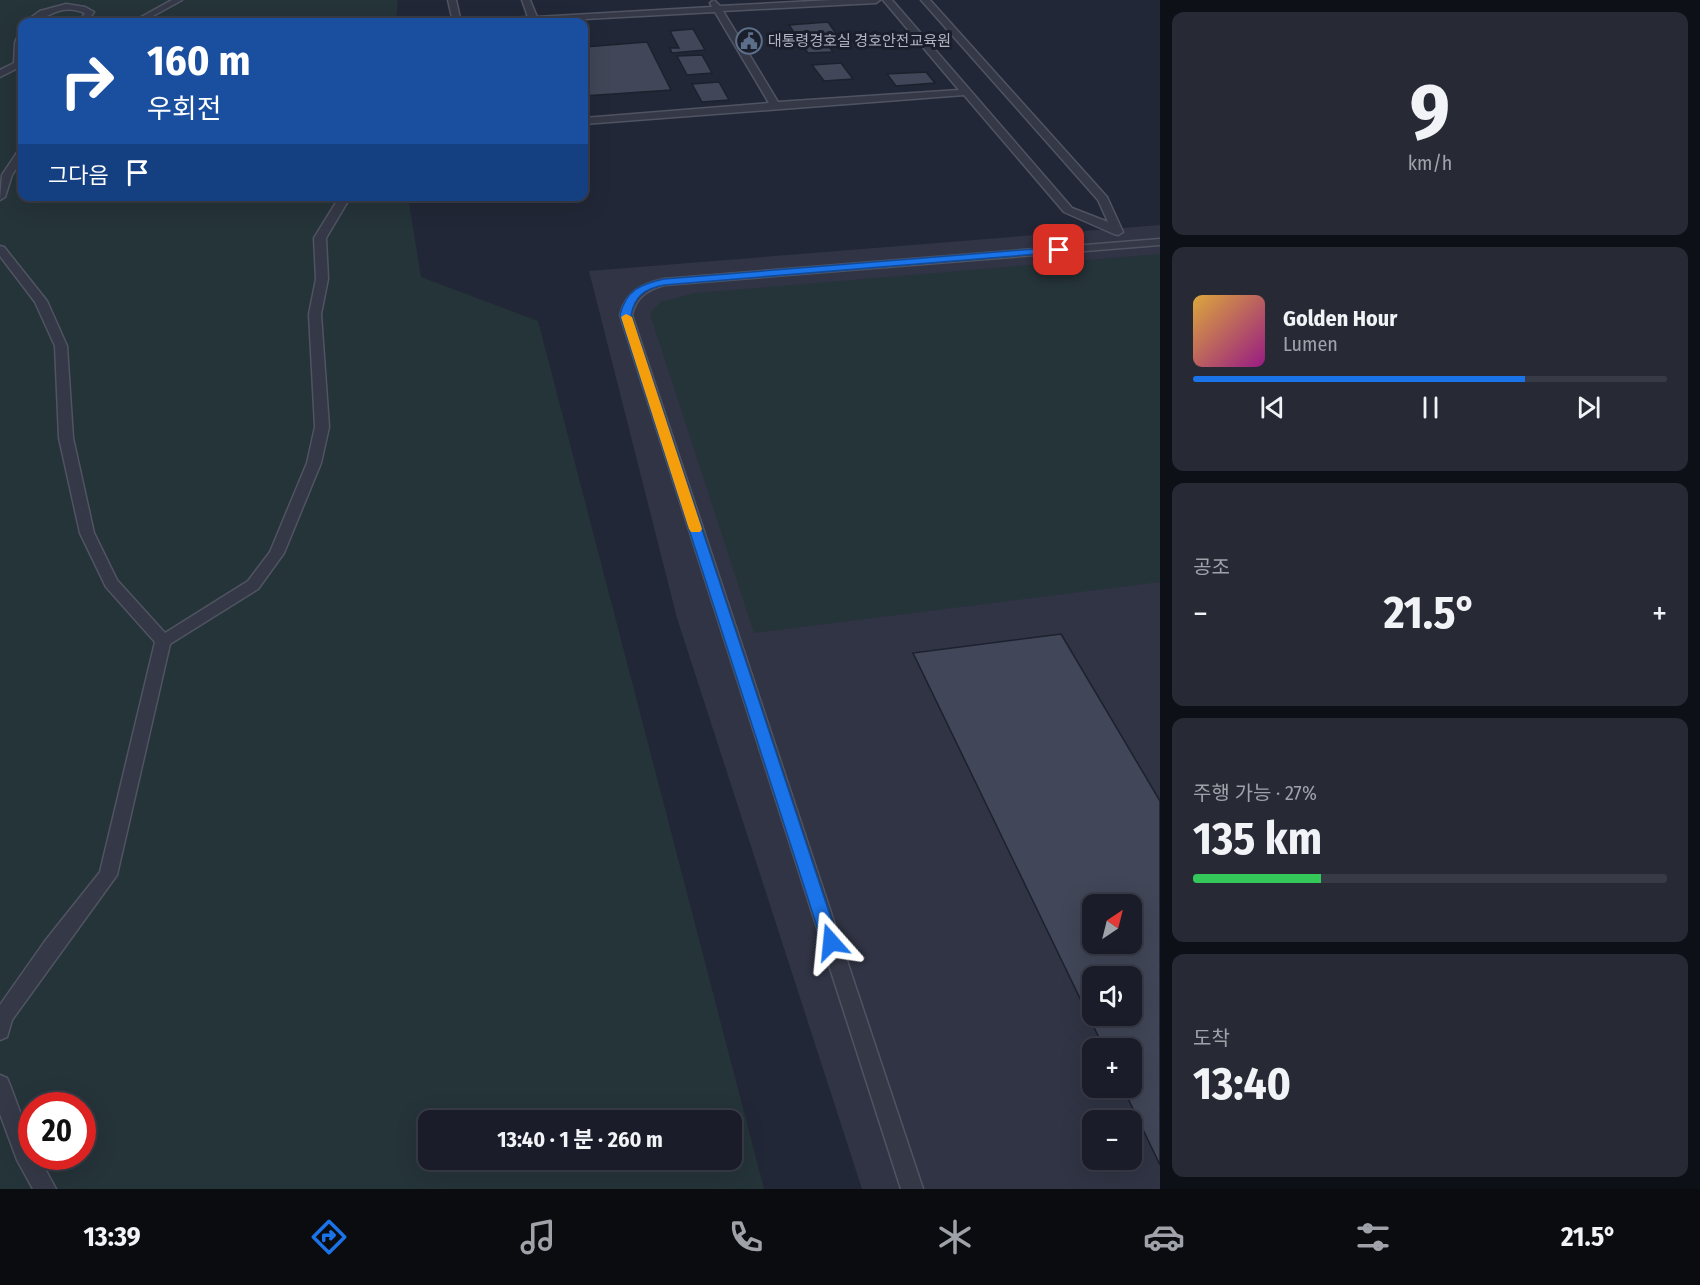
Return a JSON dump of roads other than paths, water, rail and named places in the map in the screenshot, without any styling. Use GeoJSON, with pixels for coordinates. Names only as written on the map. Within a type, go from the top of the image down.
{"type":"FeatureCollection","features":[{"type":"Feature","properties":{"kind":"lane"},"geometry":{"type":"LineString","coordinates":[[144,18],[178,0]]}},
{"type":"Feature","properties":{"kind":"lane"},"geometry":{"type":"LineString","coordinates":[[452,0],[456,18]]}},
{"type":"Feature","properties":{"kind":"lane"},"geometry":{"type":"LineString","coordinates":[[526,0],[533,18]]}},
{"type":"Feature","properties":{"kind":"lane"},"geometry":{"type":"LineString","coordinates":[[713,0],[775,105]]}},
{"type":"Feature","properties":{"kind":"lane"},"geometry":{"type":"LineString","coordinates":[[552,18],[876,0]]}},
{"type":"Feature","properties":{"kind":"lane"},"geometry":{"type":"LineString","coordinates":[[887,0],[1068,210],[1115,229]]}},
{"type":"Feature","properties":{"kind":"lane"},"geometry":{"type":"LineString","coordinates":[[925,0],[1103,199],[1115,229],[1129,245]]}},
{"type":"Feature","properties":{"kind":"lane"},"geometry":{"type":"LineString","coordinates":[[36,18],[53,9],[69,6],[80,7],[90,12],[86,18]]}},
{"type":"Feature","properties":{"kind":"lane"},"geometry":{"type":"LineString","coordinates":[[0,74],[18,65]]}},
{"type":"Feature","properties":{"kind":"lane"},"geometry":{"type":"LineString","coordinates":[[588,121],[966,92]]}},
{"type":"Feature","properties":{"kind":"lane"},"geometry":{"type":"LineString","coordinates":[[0,196],[7,175],[18,159]]}},
{"type":"Feature","properties":{"kind":"lane"},"geometry":{"type":"LineString","coordinates":[[0,1031],[3,1017],[52,946],[108,874],[163,641],[253,585],[277,553],[314,464],[322,427],[315,314],[322,279],[320,238],[343,201]]}},
{"type":"Feature","properties":{"kind":"lane"},"geometry":{"type":"LineString","coordinates":[[912,1189],[626,315],[628,302],[636,292],[648,285],[664,282],[1160,242]]}},
{"type":"Feature","properties":{"kind":"lane"},"geometry":{"type":"LineString","coordinates":[[0,249],[41,301],[61,346],[66,438],[87,533],[111,583],[163,641]]}},
{"type":"Feature","properties":{"kind":"lane"},"geometry":{"type":"LineString","coordinates":[[0,1085],[24,1153],[45,1189]]}},
{"type":"Feature","properties":{"kind":"place","name":"대통령경호실 경호안전교육원"},"geometry":{"type":"Point","coordinates":[749,41]}}]}
